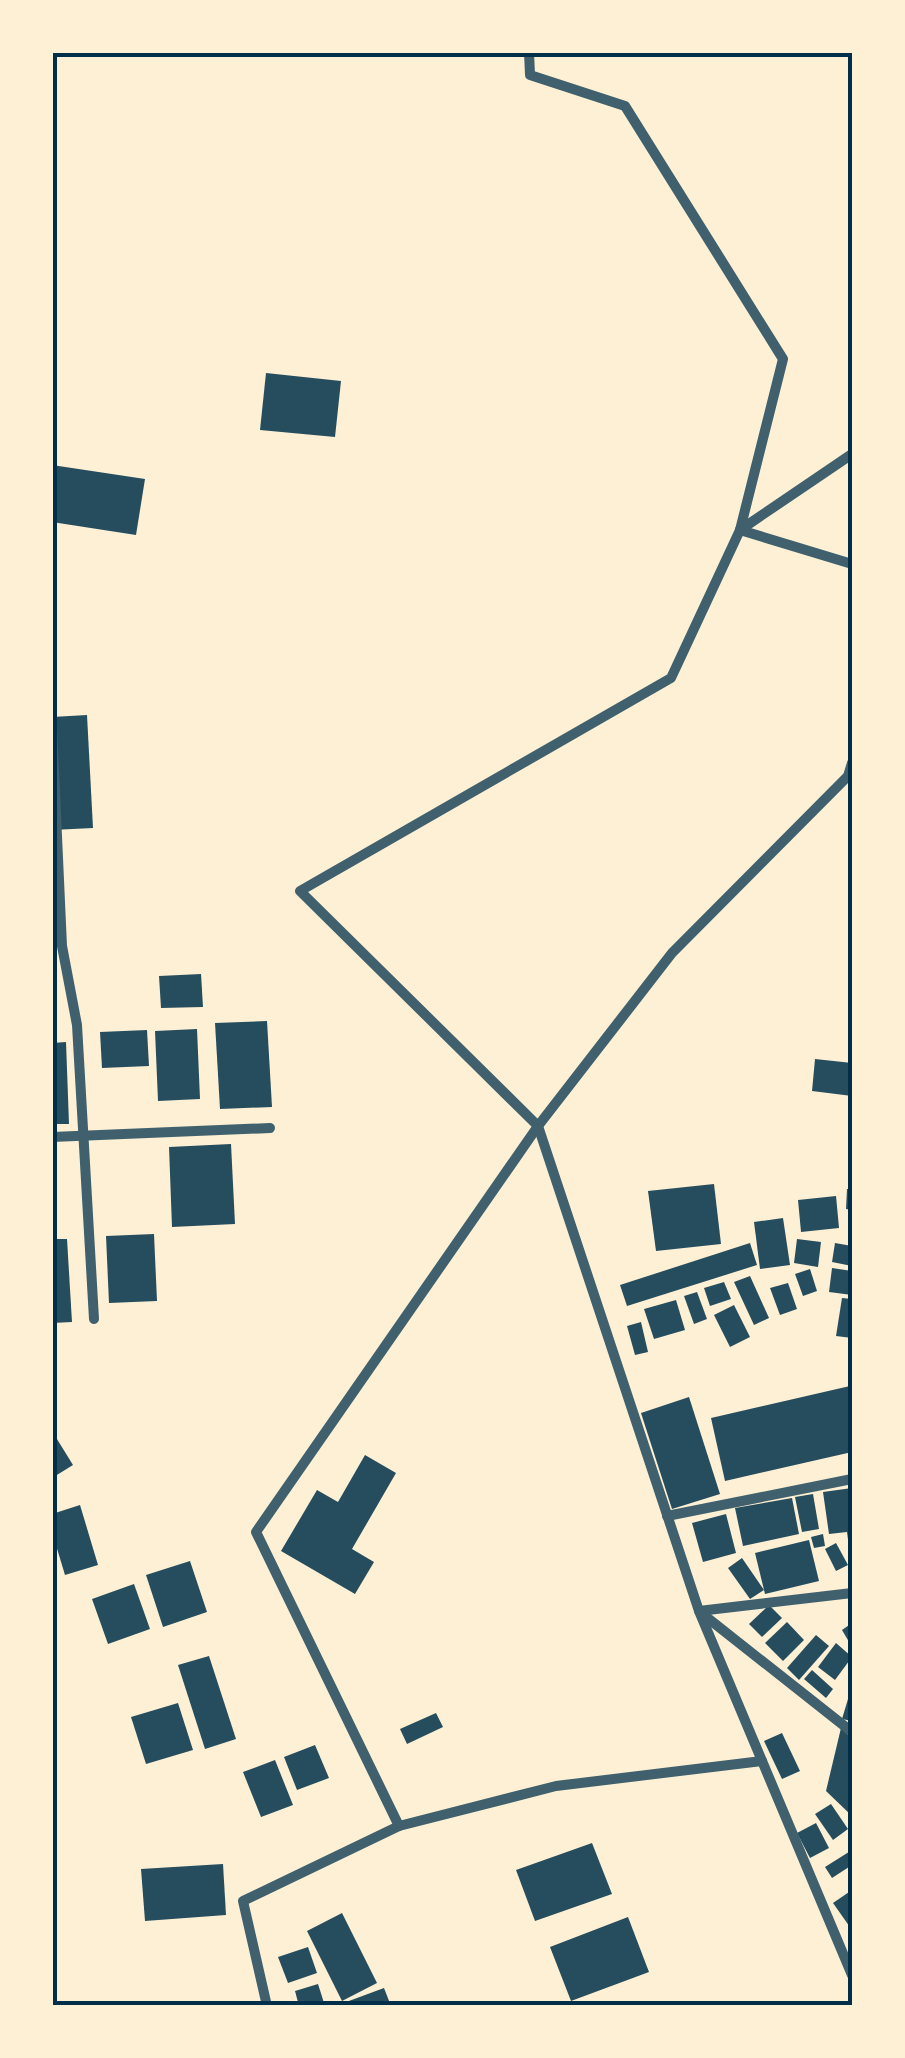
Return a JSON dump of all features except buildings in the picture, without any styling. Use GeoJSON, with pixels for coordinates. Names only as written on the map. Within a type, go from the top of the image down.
{"type":"FeatureCollection","features":[{"type":"Feature","properties":{"kind":"street"},"geometry":{"type":"LineString","coordinates":[[530,52],[530,75],[625,106],[784,359],[740,530],[671,678],[300,891],[538,1126],[699,1611],[852,1975]]}},
{"type":"Feature","properties":{"kind":"street"},"geometry":{"type":"LineString","coordinates":[[740,530],[852,454]]}},
{"type":"Feature","properties":{"kind":"street"},"geometry":{"type":"LineString","coordinates":[[740,530],[852,564]]}},
{"type":"Feature","properties":{"kind":"street"},"geometry":{"type":"LineString","coordinates":[[52,726],[62,946],[77,1025],[94,1319]]}},
{"type":"Feature","properties":{"kind":"street"},"geometry":{"type":"LineString","coordinates":[[399,1826],[256,1532],[538,1126],[672,953],[850,778],[852,763]]}},
{"type":"Feature","properties":{"kind":"street"},"geometry":{"type":"LineString","coordinates":[[52,1137],[270,1128]]}},
{"type":"Feature","properties":{"kind":"street"},"geometry":{"type":"LineString","coordinates":[[667,1516],[852,1479]]}},
{"type":"Feature","properties":{"kind":"street"},"geometry":{"type":"LineString","coordinates":[[699,1611],[852,1594]]}},
{"type":"Feature","properties":{"kind":"street"},"geometry":{"type":"LineString","coordinates":[[699,1611],[852,1732]]}},
{"type":"Feature","properties":{"kind":"street"},"geometry":{"type":"LineString","coordinates":[[267,2006],[243,1901],[399,1826],[556,1786],[762,1761]]}}]}
